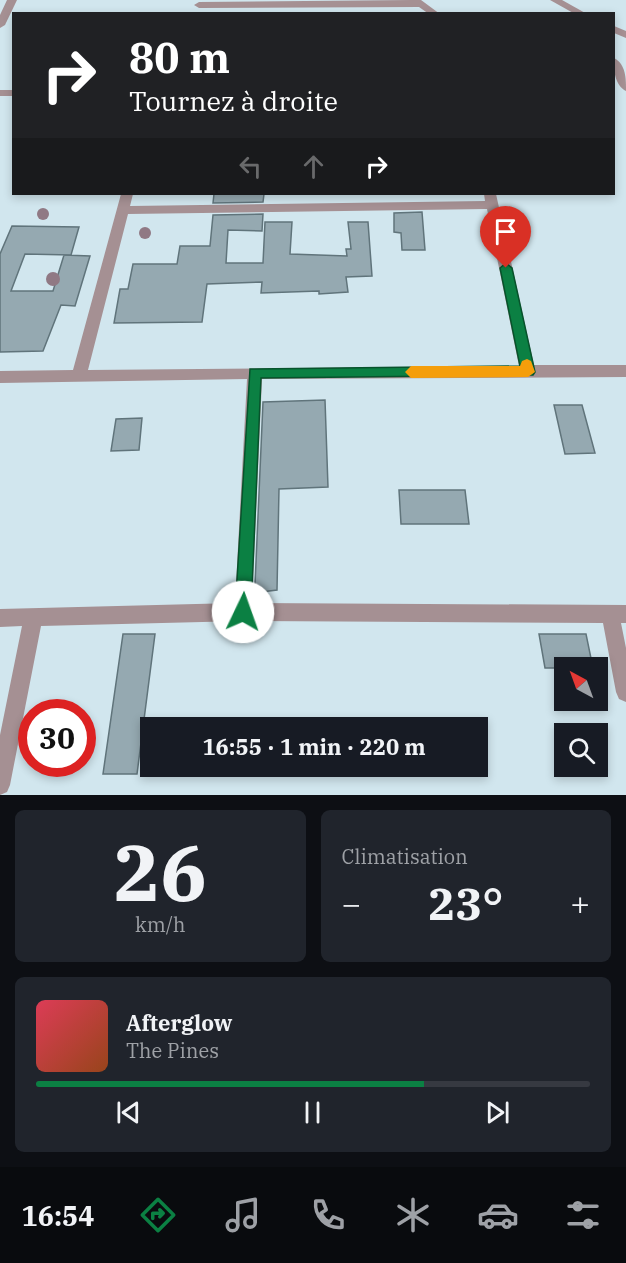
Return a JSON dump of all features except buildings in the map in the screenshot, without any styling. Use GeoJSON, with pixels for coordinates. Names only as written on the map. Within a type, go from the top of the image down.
{"type":"FeatureCollection","features":[{"type":"Feature","properties":{"kind":"street"},"geometry":{"type":"LineString","coordinates":[[0,6],[12,0]]}},
{"type":"Feature","properties":{"kind":"street"},"geometry":{"type":"LineString","coordinates":[[0,25],[12,0]]}},
{"type":"Feature","properties":{"kind":"street"},"geometry":{"type":"LineString","coordinates":[[555,0],[579,12]]}},
{"type":"Feature","properties":{"kind":"street"},"geometry":{"type":"LineString","coordinates":[[199,5],[418,2],[433,12]]}},
{"type":"Feature","properties":{"kind":"street"},"geometry":{"type":"LineString","coordinates":[[615,63],[626,88]]}},
{"type":"Feature","properties":{"kind":"street"},"geometry":{"type":"LineString","coordinates":[[79,375],[125,210],[127,195]]}},
{"type":"Feature","properties":{"kind":"street"},"geometry":{"type":"LineString","coordinates":[[125,210],[491,200],[528,372]]}},
{"type":"Feature","properties":{"kind":"street"},"geometry":{"type":"LineString","coordinates":[[0,377],[255,372],[626,370]]}},
{"type":"Feature","properties":{"kind":"street"},"geometry":{"type":"LineString","coordinates":[[243,612],[255,372]]}},
{"type":"Feature","properties":{"kind":"street"},"geometry":{"type":"LineString","coordinates":[[0,618],[243,612],[618,615],[626,692]]}},
{"type":"Feature","properties":{"kind":"street"},"geometry":{"type":"LineString","coordinates":[[0,785],[33,618]]}},
{"type":"Feature","properties":{"kind":"slow traffic"},"geometry":{"type":"LineString","coordinates":[[411,372],[528,372],[527,364]]}},
{"type":"Feature","properties":{"kind":"route"},"geometry":{"type":"LineString","coordinates":[[243,612],[255,372],[528,372],[506,268]]}}]}
